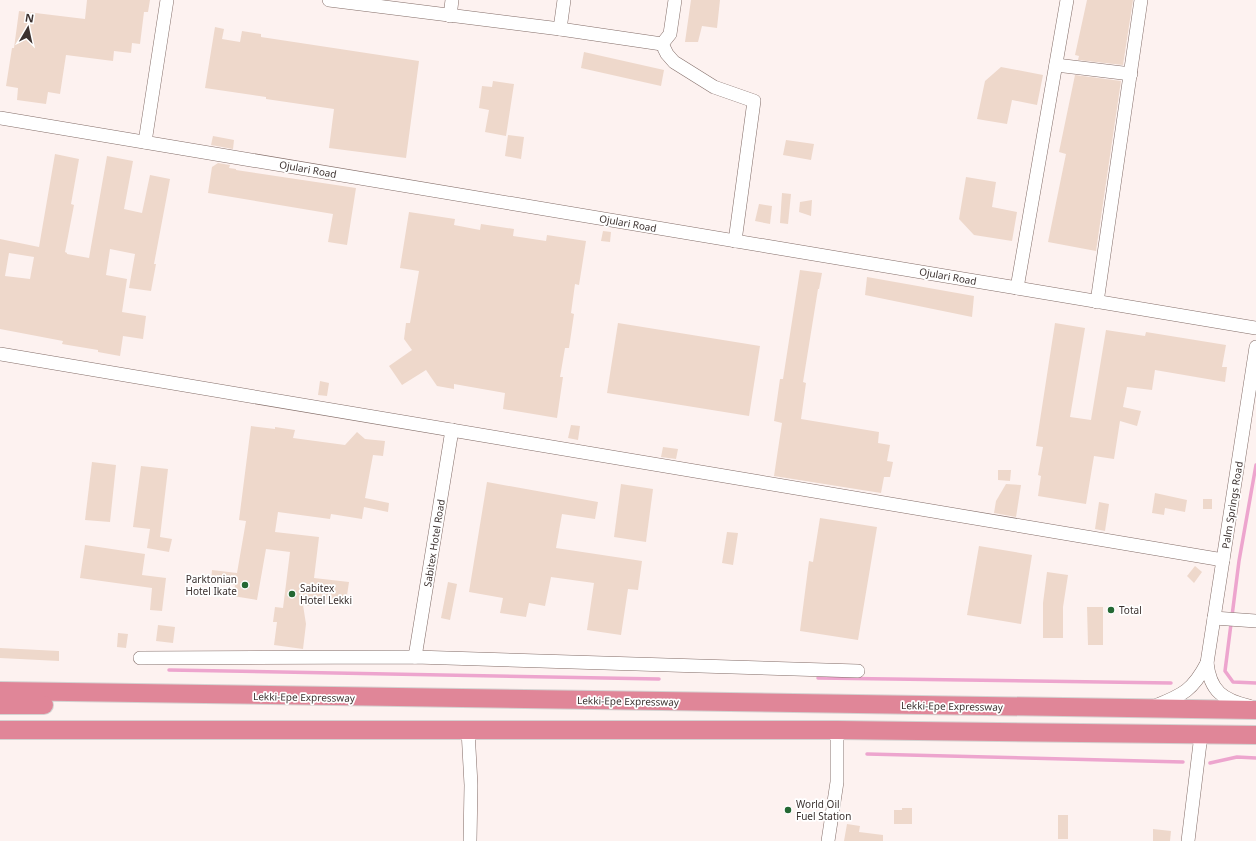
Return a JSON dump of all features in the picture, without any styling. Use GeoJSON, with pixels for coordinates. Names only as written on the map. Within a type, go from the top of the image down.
{"type":"FeatureCollection","features":[{"type":"Feature","properties":{"kind":"highway","name":"Lekki-Epe Expressway"},"geometry":{"type":"LineString","coordinates":[[0,691],[1147,709],[1256,709]]}},
{"type":"Feature","properties":{"kind":"highway"},"geometry":{"type":"LineString","coordinates":[[0,705],[237,705],[266,696]]}},
{"type":"Feature","properties":{"kind":"highway"},"geometry":{"type":"LineString","coordinates":[[0,730],[837,730],[1256,735]]}},
{"type":"Feature","properties":{"kind":"street"},"geometry":{"type":"LineString","coordinates":[[145,142],[167,0]]}},
{"type":"Feature","properties":{"kind":"street"},"geometry":{"type":"LineString","coordinates":[[450,16],[452,0]]}},
{"type":"Feature","properties":{"kind":"street"},"geometry":{"type":"LineString","coordinates":[[560,29],[564,0]]}},
{"type":"Feature","properties":{"kind":"street"},"geometry":{"type":"LineString","coordinates":[[662,44],[670,34],[675,0]]}},
{"type":"Feature","properties":{"kind":"street"},"geometry":{"type":"LineString","coordinates":[[1017,288],[1067,0]]}},
{"type":"Feature","properties":{"kind":"street"},"geometry":{"type":"LineString","coordinates":[[1097,302],[1141,0]]}},
{"type":"Feature","properties":{"kind":"street"},"geometry":{"type":"LineString","coordinates":[[338,1],[560,29],[662,44]]}},
{"type":"Feature","properties":{"kind":"street"},"geometry":{"type":"LineString","coordinates":[[662,44],[667,54],[674,62],[701,79],[714,87],[754,101],[735,241]]}},
{"type":"Feature","properties":{"kind":"street"},"geometry":{"type":"LineString","coordinates":[[1056,65],[1131,74]]}},
{"type":"Feature","properties":{"kind":"street","name":"Ojulari Road"},"geometry":{"type":"LineString","coordinates":[[0,118],[1256,328]]}},
{"type":"Feature","properties":{"kind":"street","name":"Palm Springs Road"},"geometry":{"type":"LineString","coordinates":[[1147,709],[1178,697],[1191,688],[1200,678],[1207,663],[1219,619],[1223,560],[1256,347]]}},
{"type":"Feature","properties":{"kind":"street"},"geometry":{"type":"LineString","coordinates":[[0,354],[1223,560]]}},
{"type":"Feature","properties":{"kind":"street","name":"Sabitex Hotel Road"},"geometry":{"type":"LineString","coordinates":[[415,657],[452,430]]}},
{"type":"Feature","properties":{"kind":"street"},"geometry":{"type":"LineString","coordinates":[[1219,619],[1256,622]]}},
{"type":"Feature","properties":{"kind":"street"},"geometry":{"type":"LineString","coordinates":[[140,658],[415,657],[858,671]]}},
{"type":"Feature","properties":{"kind":"street","name":"Palm Springs Road"},"geometry":{"type":"LineString","coordinates":[[1207,663],[1209,676],[1214,687],[1223,696],[1239,704],[1256,709]]}},
{"type":"Feature","properties":{"kind":"street"},"geometry":{"type":"LineString","coordinates":[[468,730],[471,785],[470,841]]}},
{"type":"Feature","properties":{"kind":"street"},"geometry":{"type":"LineString","coordinates":[[828,841],[837,782],[837,730]]}},
{"type":"Feature","properties":{"kind":"street"},"geometry":{"type":"LineString","coordinates":[[1188,841],[1201,735]]}},
{"type":"Feature","properties":{"kind":"building"},"geometry":{"type":"Polygon","coordinates":[[[87,0],[150,0],[148,12],[144,12],[140,44],[132,43],[131,53],[114,51],[113,61],[66,55],[60,94],[48,92],[46,104],[17,100],[18,88],[6,86],[12,48],[14,48],[19,11],[85,19],[87,0]]]}},
{"type":"Feature","properties":{"kind":"building"},"geometry":{"type":"Polygon","coordinates":[[[691,0],[720,0],[717,28],[702,26],[698,42],[685,42],[691,0]]]}},
{"type":"Feature","properties":{"kind":"building"},"geometry":{"type":"Polygon","coordinates":[[[1087,0],[1133,0],[1123,65],[1078,60],[1079,56],[1075,55],[1087,0]]]}},
{"type":"Feature","properties":{"kind":"building"},"geometry":{"type":"Polygon","coordinates":[[[215,27],[224,29],[222,39],[240,42],[242,31],[261,34],[261,37],[419,61],[406,158],[329,148],[334,109],[205,88],[215,27]]]}},
{"type":"Feature","properties":{"kind":"building"},"geometry":{"type":"Polygon","coordinates":[[[584,52],[664,70],[661,86],[581,68],[584,52]]]}},
{"type":"Feature","properties":{"kind":"building"},"geometry":{"type":"Polygon","coordinates":[[[1001,67],[1043,75],[1037,105],[1012,100],[1007,124],[977,119],[985,81],[1001,67]]]}},
{"type":"Feature","properties":{"kind":"building"},"geometry":{"type":"Polygon","coordinates":[[[1075,75],[1121,81],[1096,251],[1048,242],[1066,154],[1059,152],[1075,75]]]}},
{"type":"Feature","properties":{"kind":"building"},"geometry":{"type":"Polygon","coordinates":[[[493,81],[514,84],[506,136],[485,132],[489,110],[479,108],[482,86],[492,87],[493,81]]]}},
{"type":"Feature","properties":{"kind":"building"},"geometry":{"type":"Polygon","coordinates":[[[508,135],[524,137],[521,159],[505,156],[508,135]]]}},
{"type":"Feature","properties":{"kind":"building"},"geometry":{"type":"Polygon","coordinates":[[[213,136],[234,140],[233,149],[211,145],[213,136]]]}},
{"type":"Feature","properties":{"kind":"building"},"geometry":{"type":"Polygon","coordinates":[[[786,140],[814,144],[811,160],[783,155],[786,140]]]}},
{"type":"Feature","properties":{"kind":"building"},"geometry":{"type":"Polygon","coordinates":[[[55,154],[79,159],[71,204],[74,205],[65,252],[67,254],[89,258],[107,156],[133,161],[124,209],[142,213],[150,175],[170,179],[154,264],[156,264],[151,291],[129,288],[135,254],[110,249],[106,275],[127,279],[122,312],[146,316],[143,339],[123,336],[120,356],[98,352],[98,350],[62,344],[63,341],[0,329],[0,239],[39,247],[55,154]],[[9,253],[5,276],[30,279],[34,257],[9,253]]]}},
{"type":"Feature","properties":{"kind":"building"},"geometry":{"type":"Polygon","coordinates":[[[218,163],[230,165],[229,168],[236,170],[356,188],[347,245],[328,242],[333,214],[208,193],[212,167],[218,163]]]}},
{"type":"Feature","properties":{"kind":"building"},"geometry":{"type":"Polygon","coordinates":[[[966,177],[996,182],[992,207],[1017,212],[1012,241],[974,235],[959,219],[966,177]]]}},
{"type":"Feature","properties":{"kind":"building"},"geometry":{"type":"Polygon","coordinates":[[[782,193],[791,194],[788,224],[780,223],[782,193]]]}},
{"type":"Feature","properties":{"kind":"building"},"geometry":{"type":"Polygon","coordinates":[[[812,200],[811,216],[799,212],[800,202],[812,200]]]}},
{"type":"Feature","properties":{"kind":"building"},"geometry":{"type":"Polygon","coordinates":[[[759,204],[772,206],[770,224],[755,221],[759,204]]]}},
{"type":"Feature","properties":{"kind":"building"},"geometry":{"type":"Polygon","coordinates":[[[409,212],[455,219],[454,225],[480,230],[481,224],[514,229],[513,236],[546,241],[547,235],[586,241],[579,285],[575,284],[571,313],[574,314],[569,348],[565,348],[560,377],[563,377],[557,418],[503,409],[505,393],[454,384],[454,389],[437,386],[426,370],[402,385],[389,366],[412,350],[404,339],[406,323],[410,323],[419,271],[400,268],[409,212]]]}},
{"type":"Feature","properties":{"kind":"building"},"geometry":{"type":"Polygon","coordinates":[[[603,231],[611,232],[610,242],[601,241],[603,231]]]}},
{"type":"Feature","properties":{"kind":"building"},"geometry":{"type":"Polygon","coordinates":[[[800,270],[822,273],[803,382],[806,383],[801,419],[879,432],[878,443],[890,445],[887,461],[893,462],[890,477],[884,477],[881,493],[774,476],[782,423],[774,421],[780,379],[783,379],[800,270]]]}},
{"type":"Feature","properties":{"kind":"building"},"geometry":{"type":"Polygon","coordinates":[[[867,277],[974,296],[972,317],[865,295],[867,277]]]}},
{"type":"Feature","properties":{"kind":"building"},"geometry":{"type":"Polygon","coordinates":[[[618,323],[760,346],[749,416],[607,393],[618,323]]]}},
{"type":"Feature","properties":{"kind":"building"},"geometry":{"type":"Polygon","coordinates":[[[1055,323],[1085,328],[1070,417],[1091,420],[1106,330],[1145,336],[1146,332],[1226,345],[1222,367],[1227,367],[1225,382],[1155,370],[1152,390],[1127,387],[1123,407],[1141,411],[1137,426],[1120,421],[1114,459],[1094,456],[1086,504],[1038,496],[1041,476],[1038,475],[1043,447],[1036,446],[1055,323]]]}},
{"type":"Feature","properties":{"kind":"building"},"geometry":{"type":"Polygon","coordinates":[[[320,381],[329,383],[327,396],[318,395],[320,381]]]}},
{"type":"Feature","properties":{"kind":"building"},"geometry":{"type":"Polygon","coordinates":[[[571,425],[580,426],[578,440],[568,438],[571,425]]]}},
{"type":"Feature","properties":{"kind":"building"},"geometry":{"type":"Polygon","coordinates":[[[251,426],[295,430],[293,438],[345,445],[357,432],[365,439],[385,441],[383,456],[373,455],[365,498],[389,503],[388,512],[364,507],[362,519],[331,514],[330,519],[278,512],[275,532],[319,537],[314,578],[349,582],[346,602],[311,598],[310,606],[303,605],[306,624],[303,649],[274,645],[277,622],[273,622],[275,607],[283,608],[290,552],[266,549],[257,600],[233,596],[235,585],[211,582],[212,570],[237,573],[246,521],[239,520],[251,426]]]}},
{"type":"Feature","properties":{"kind":"building"},"geometry":{"type":"Polygon","coordinates":[[[663,447],[678,449],[676,459],[661,457],[663,447]]]}},
{"type":"Feature","properties":{"kind":"building"},"geometry":{"type":"Polygon","coordinates":[[[92,462],[116,465],[110,522],[85,520],[92,462]]]}},
{"type":"Feature","properties":{"kind":"building"},"geometry":{"type":"Polygon","coordinates":[[[141,466],[168,469],[160,537],[172,539],[169,552],[147,548],[150,529],[133,527],[141,466]]]}},
{"type":"Feature","properties":{"kind":"building"},"geometry":{"type":"Polygon","coordinates":[[[998,470],[1011,470],[1010,481],[998,480],[998,470]]]}},
{"type":"Feature","properties":{"kind":"building"},"geometry":{"type":"Polygon","coordinates":[[[487,482],[598,502],[595,519],[562,514],[556,548],[642,561],[638,590],[628,589],[621,635],[587,630],[594,583],[551,577],[545,606],[529,603],[526,617],[500,613],[503,598],[469,592],[487,482]]]}},
{"type":"Feature","properties":{"kind":"building"},"geometry":{"type":"Polygon","coordinates":[[[621,484],[653,489],[646,542],[614,537],[621,484]]]}},
{"type":"Feature","properties":{"kind":"building"},"geometry":{"type":"Polygon","coordinates":[[[1006,484],[1021,485],[1016,517],[994,513],[996,501],[1006,484]]]}},
{"type":"Feature","properties":{"kind":"building"},"geometry":{"type":"Polygon","coordinates":[[[1155,493],[1187,500],[1185,512],[1165,508],[1164,515],[1152,513],[1155,493]]]}},
{"type":"Feature","properties":{"kind":"building"},"geometry":{"type":"Polygon","coordinates":[[[1203,499],[1212,499],[1212,509],[1203,509],[1203,499]]]}},
{"type":"Feature","properties":{"kind":"building"},"geometry":{"type":"Polygon","coordinates":[[[1099,502],[1109,504],[1105,531],[1095,529],[1099,502]]]}},
{"type":"Feature","properties":{"kind":"building"},"geometry":{"type":"Polygon","coordinates":[[[820,518],[877,527],[858,640],[800,631],[809,561],[813,562],[820,518]]]}},
{"type":"Feature","properties":{"kind":"building"},"geometry":{"type":"Polygon","coordinates":[[[727,532],[738,533],[733,565],[722,563],[727,532]]]}},
{"type":"Feature","properties":{"kind":"building"},"geometry":{"type":"Polygon","coordinates":[[[85,545],[145,554],[142,575],[166,578],[162,611],[150,610],[152,588],[80,578],[85,545]]]}},
{"type":"Feature","properties":{"kind":"building"},"geometry":{"type":"Polygon","coordinates":[[[979,546],[1032,555],[1021,624],[967,615],[979,546]]]}},
{"type":"Feature","properties":{"kind":"building"},"geometry":{"type":"Polygon","coordinates":[[[1195,566],[1202,572],[1194,583],[1187,576],[1195,566]]]}},
{"type":"Feature","properties":{"kind":"building"},"geometry":{"type":"Polygon","coordinates":[[[1047,572],[1068,575],[1063,607],[1063,638],[1043,638],[1043,603],[1047,572]]]}},
{"type":"Feature","properties":{"kind":"building"},"geometry":{"type":"Polygon","coordinates":[[[448,582],[457,584],[450,620],[441,618],[448,582]]]}},
{"type":"Feature","properties":{"kind":"building"},"geometry":{"type":"Polygon","coordinates":[[[1087,607],[1103,607],[1103,645],[1088,645],[1087,607]]]}},
{"type":"Feature","properties":{"kind":"building"},"geometry":{"type":"Polygon","coordinates":[[[158,625],[175,627],[173,643],[156,641],[158,625]]]}},
{"type":"Feature","properties":{"kind":"building"},"geometry":{"type":"Polygon","coordinates":[[[118,633],[128,634],[126,648],[117,647],[118,633]]]}},
{"type":"Feature","properties":{"kind":"building"},"geometry":{"type":"Polygon","coordinates":[[[0,648],[59,651],[59,661],[0,658],[0,648]]]}},
{"type":"Feature","properties":{"kind":"building"},"geometry":{"type":"Polygon","coordinates":[[[902,808],[912,808],[912,824],[894,824],[894,810],[902,810],[902,808]]]}},
{"type":"Feature","properties":{"kind":"building"},"geometry":{"type":"Polygon","coordinates":[[[1058,815],[1068,815],[1068,839],[1058,839],[1058,815]]]}},
{"type":"Feature","properties":{"kind":"building"},"geometry":{"type":"Polygon","coordinates":[[[847,824],[860,826],[859,832],[883,835],[883,841],[844,841],[847,824]]]}},
{"type":"Feature","properties":{"kind":"building"},"geometry":{"type":"Polygon","coordinates":[[[1153,829],[1171,831],[1170,841],[1153,841],[1153,829]]]}},
{"type":"Feature","properties":{"kind":"waterway"},"geometry":{"type":"LineString","coordinates":[[1256,465],[1239,561],[1225,671],[1233,682],[1256,683]]}},
{"type":"Feature","properties":{"kind":"waterway"},"geometry":{"type":"LineString","coordinates":[[169,670],[659,679]]}},
{"type":"Feature","properties":{"kind":"waterway"},"geometry":{"type":"LineString","coordinates":[[818,678],[1171,683]]}},
{"type":"Feature","properties":{"kind":"waterway"},"geometry":{"type":"LineString","coordinates":[[867,754],[1183,762]]}},
{"type":"Feature","properties":{"kind":"waterway"},"geometry":{"type":"LineString","coordinates":[[1210,763],[1237,757],[1256,758]]}},
{"type":"Feature","properties":{"kind":"place","name":"Parktonian Hotel Ikate"},"geometry":{"type":"Point","coordinates":[245,585]}},
{"type":"Feature","properties":{"kind":"place","name":"Sabitex Hotel Lekki"},"geometry":{"type":"Point","coordinates":[292,594]}},
{"type":"Feature","properties":{"kind":"place","name":"Total"},"geometry":{"type":"Point","coordinates":[1111,610]}},
{"type":"Feature","properties":{"kind":"place","name":"World Oil Fuel Station"},"geometry":{"type":"Point","coordinates":[788,810]}}]}
